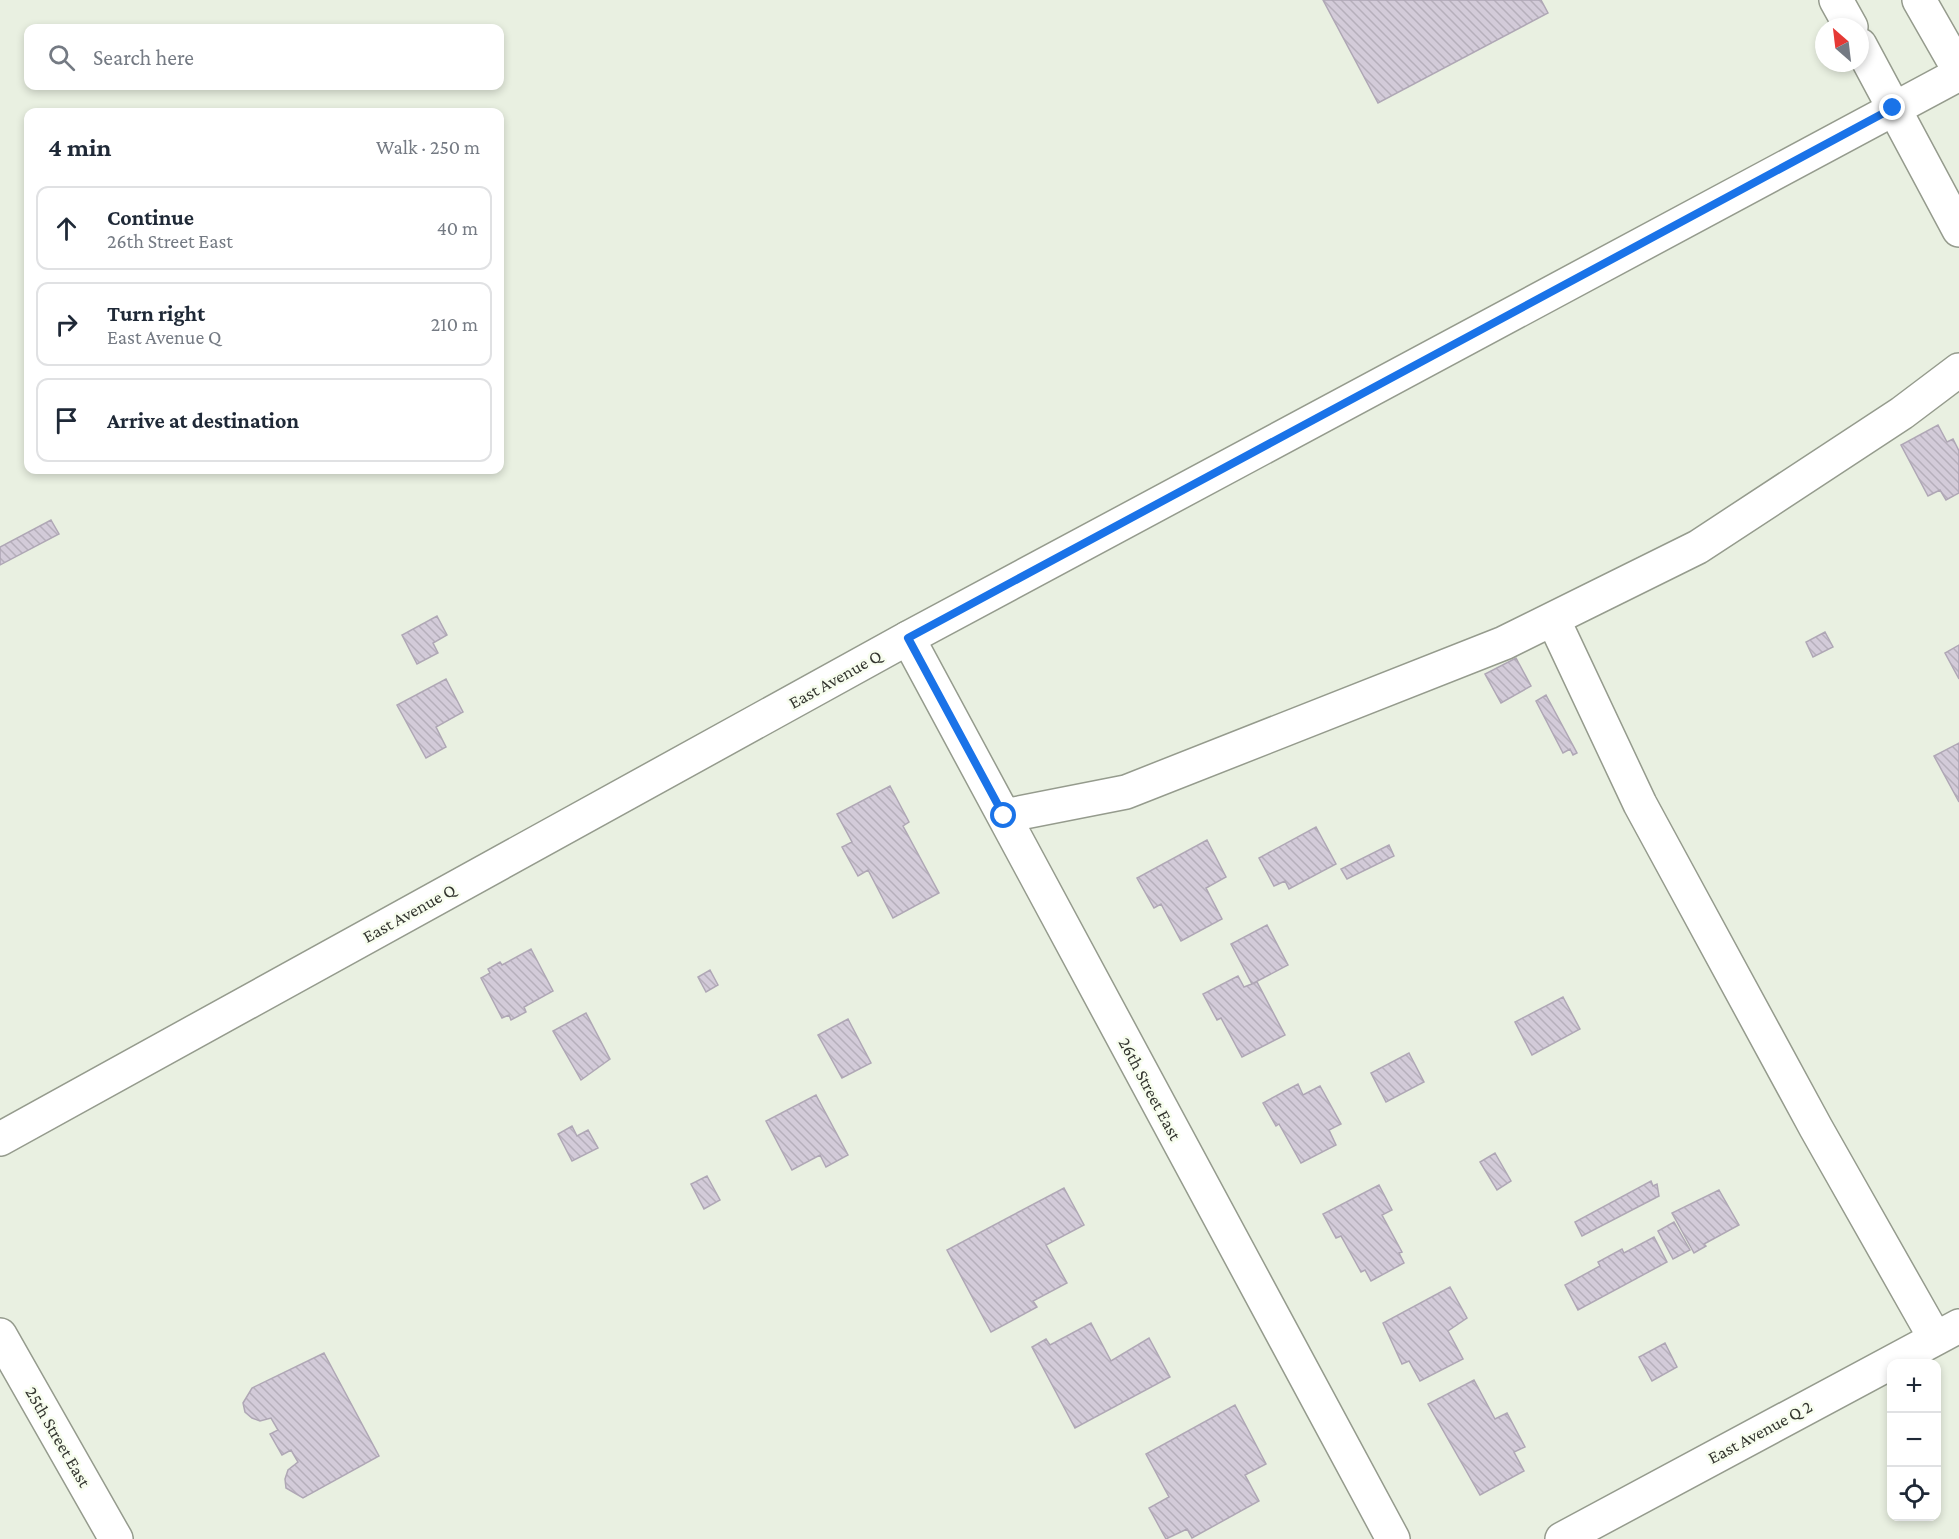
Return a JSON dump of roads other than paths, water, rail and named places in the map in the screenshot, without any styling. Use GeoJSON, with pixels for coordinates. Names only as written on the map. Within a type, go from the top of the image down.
{"type":"FeatureCollection","features":[{"type":"Feature","properties":{"kind":"main road"},"geometry":{"type":"LineString","coordinates":[[1836,0],[1846,18]]}},
{"type":"Feature","properties":{"kind":"main road"},"geometry":{"type":"LineString","coordinates":[[1919,0],[1959,72]]}},
{"type":"Feature","properties":{"kind":"main road"},"geometry":{"type":"LineString","coordinates":[[1869,62],[1959,230]]}},
{"type":"Feature","properties":{"kind":"main road","name":"East Avenue Q"},"geometry":{"type":"LineString","coordinates":[[0,1139],[908,638],[1959,72]]}},
{"type":"Feature","properties":{"kind":"main road"},"geometry":{"type":"LineString","coordinates":[[1004,816],[1126,792],[1483,652],[1698,547],[1902,413],[1959,370]]}},
{"type":"Feature","properties":{"kind":"main road"},"geometry":{"type":"LineString","coordinates":[[1553,619],[1640,804],[1816,1128],[1947,1332]]}},
{"type":"Feature","properties":{"kind":"main road","name":"26th Street East"},"geometry":{"type":"LineString","coordinates":[[908,638],[1392,1539]]}},
{"type":"Feature","properties":{"kind":"main road","name":"East Avenue Q 2"},"geometry":{"type":"LineString","coordinates":[[1562,1539],[1947,1332]]}},
{"type":"Feature","properties":{"kind":"main road","name":"25th Street East"},"geometry":{"type":"LineString","coordinates":[[0,1335],[8,1357],[116,1539]]}}]}
